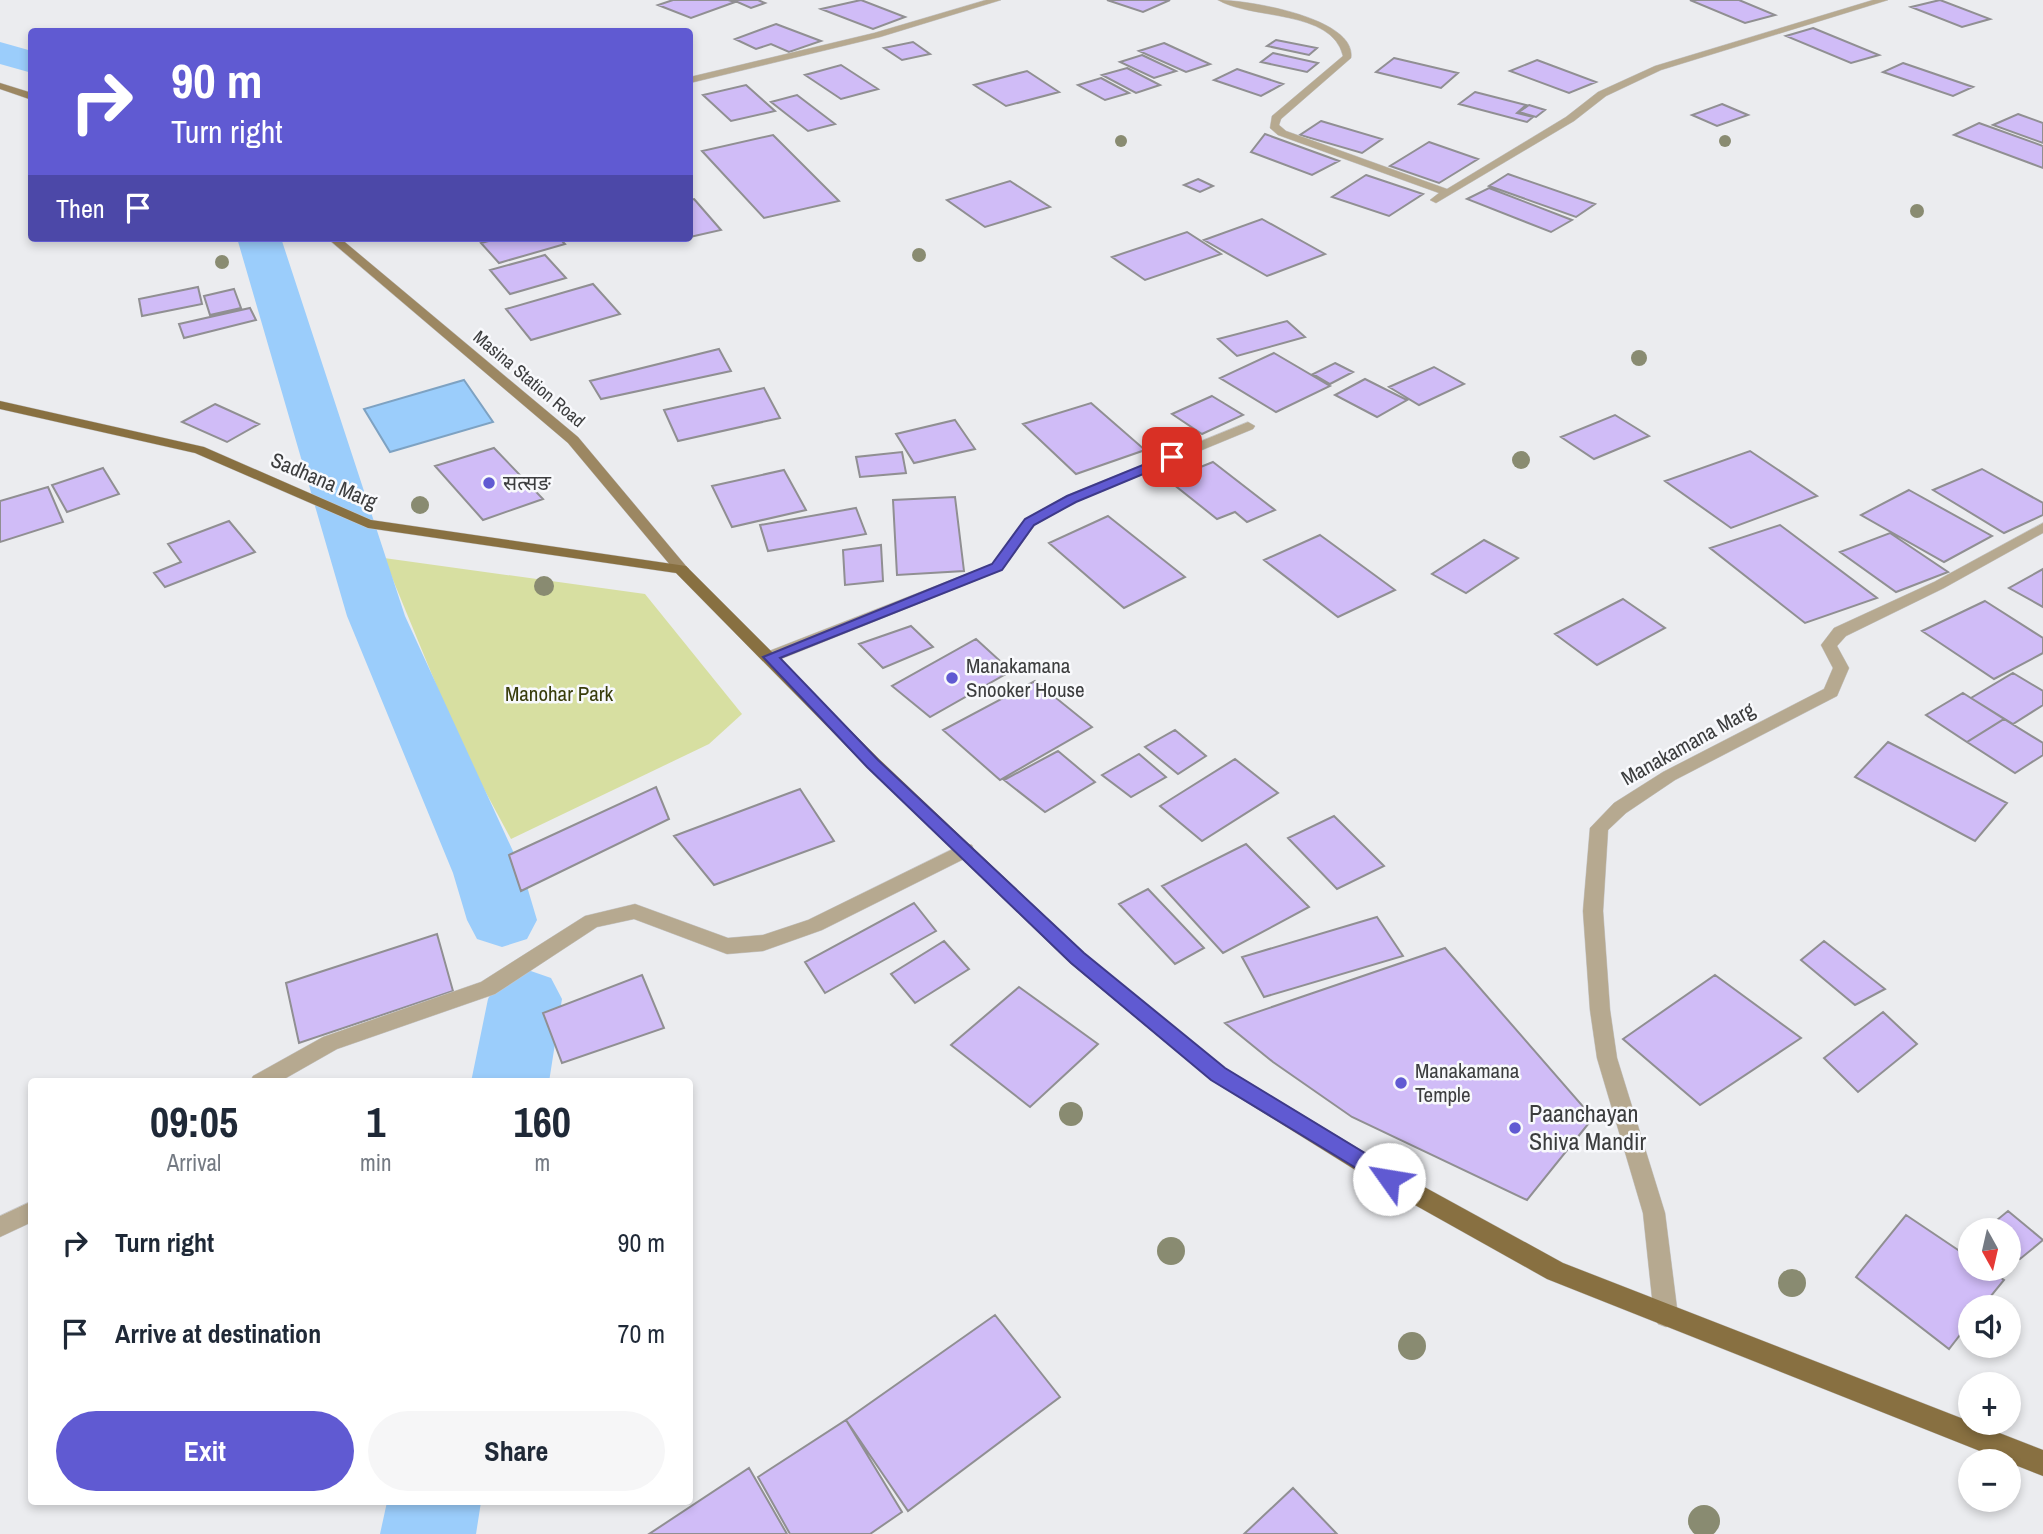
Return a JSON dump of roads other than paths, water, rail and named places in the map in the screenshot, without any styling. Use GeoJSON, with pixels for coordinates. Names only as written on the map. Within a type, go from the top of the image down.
{"type":"FeatureCollection","features":[{"type":"Feature","properties":{"kind":"main road","name":"Sadhana Marg"},"geometry":{"type":"LineString","coordinates":[[0,405],[199,450],[368,524],[681,569]]}},
{"type":"Feature","properties":{"kind":"main road"},"geometry":{"type":"LineString","coordinates":[[681,569],[873,764],[1077,958],[1218,1074],[1389,1179],[1555,1271],[2043,1464]]}},
{"type":"Feature","properties":{"kind":"street"},"geometry":{"type":"LineString","coordinates":[[693,78],[877,35],[996,0]]}},
{"type":"Feature","properties":{"kind":"street"},"geometry":{"type":"LineString","coordinates":[[1223,0],[1319,25],[1336,34],[1345,45],[1348,55],[1341,63],[1276,118],[1274,126],[1282,132],[1449,192]]}},
{"type":"Feature","properties":{"kind":"street"},"geometry":{"type":"LineString","coordinates":[[1436,200],[1570,119],[1602,94],[1658,68],[1883,0]]}},
{"type":"Feature","properties":{"kind":"street"},"geometry":{"type":"LineString","coordinates":[[0,86],[28,96]]}},
{"type":"Feature","properties":{"kind":"street","name":"Masina Station Road"},"geometry":{"type":"LineString","coordinates":[[337,242],[573,440],[681,569]]}},
{"type":"Feature","properties":{"kind":"street"},"geometry":{"type":"LineString","coordinates":[[770,657],[997,567],[1030,522],[1071,499],[1248,426]]}},
{"type":"Feature","properties":{"kind":"street","name":"Manakamana Marg"},"geometry":{"type":"LineString","coordinates":[[1666,1316],[1654,1213],[1607,1058],[1600,1010],[1593,911],[1599,828],[1620,808],[1669,776],[1831,692],[1841,668],[1829,645],[1840,632],[1939,585],[2043,527]]}},
{"type":"Feature","properties":{"kind":"street"},"geometry":{"type":"LineString","coordinates":[[267,1078],[330,1043],[488,988],[592,921],[635,911],[727,946],[763,943],[814,925],[965,850]]}},
{"type":"Feature","properties":{"kind":"street"},"geometry":{"type":"LineString","coordinates":[[0,1227],[28,1213]]}},
{"type":"Feature","properties":{"kind":"water"},"geometry":{"type":"Polygon","coordinates":[[[464,380],[493,422],[390,452],[364,409],[464,380]]]}},
{"type":"Feature","properties":{"kind":"waterway"},"geometry":{"type":"LineString","coordinates":[[0,53],[28,61]]}},
{"type":"Feature","properties":{"kind":"waterway"},"geometry":{"type":"LineString","coordinates":[[260,242],[376,616],[488,873],[502,920]]}},
{"type":"Feature","properties":{"kind":"waterway"},"geometry":{"type":"LineString","coordinates":[[511,1078],[525,999]]}},
{"type":"Feature","properties":{"kind":"waterway"},"geometry":{"type":"LineString","coordinates":[[428,1534],[433,1505]]}},
{"type":"Feature","properties":{"kind":"place","name":"सत्सङ"},"geometry":{"type":"Point","coordinates":[489,483]}},
{"type":"Feature","properties":{"kind":"place","name":"Manakamana Snooker House"},"geometry":{"type":"Point","coordinates":[952,678]}},
{"type":"Feature","properties":{"kind":"place","name":"Manakamana Temple"},"geometry":{"type":"Point","coordinates":[1401,1083]}},
{"type":"Feature","properties":{"kind":"place","name":"Paanchayan Shiva Mandir"},"geometry":{"type":"Point","coordinates":[1515,1128]}},
{"type":"Feature","properties":{"kind":"park label","name":"Manohar Park"},"geometry":{"type":"Point","coordinates":[559,694]}}]}
